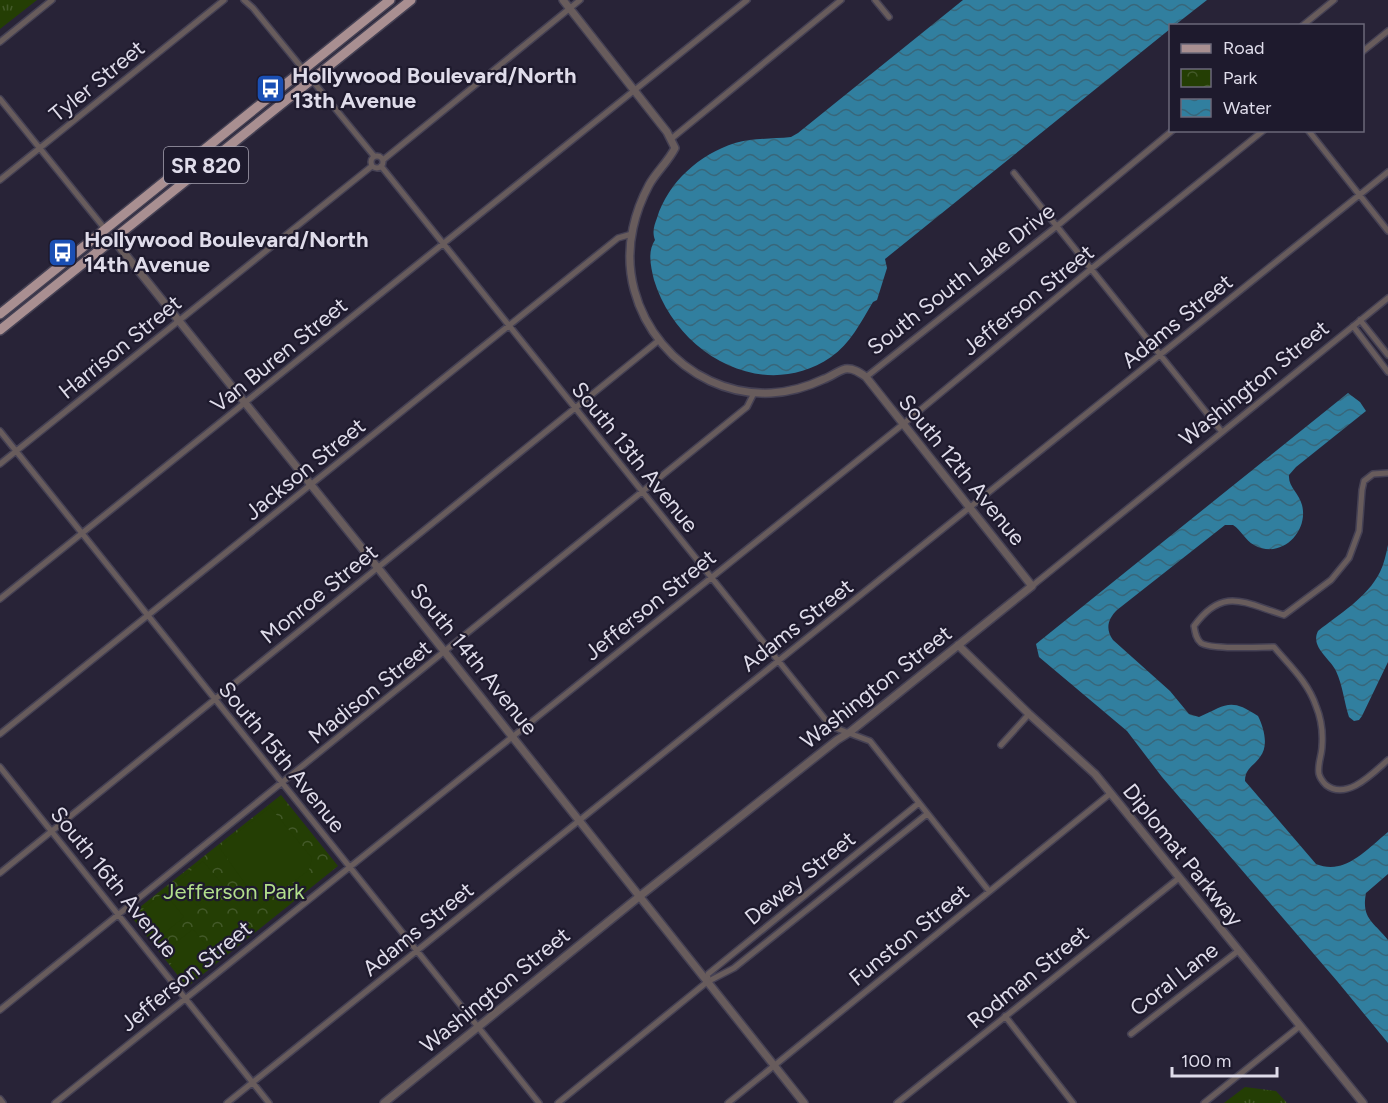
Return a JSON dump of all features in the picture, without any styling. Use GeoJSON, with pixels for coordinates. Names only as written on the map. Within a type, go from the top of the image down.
{"type":"FeatureCollection","features":[{"type":"Feature","properties":{"kind":"main road","name":"SR 820"},"geometry":{"type":"LineString","coordinates":[[0,314],[390,0]]}},
{"type":"Feature","properties":{"kind":"main road","name":"SR 820"},"geometry":{"type":"LineString","coordinates":[[0,330],[411,0]]}},
{"type":"Feature","properties":{"kind":"street"},"geometry":{"type":"LineString","coordinates":[[0,42],[52,0]]}},
{"type":"Feature","properties":{"kind":"street","name":"Tyler Street"},"geometry":{"type":"LineString","coordinates":[[0,180],[222,0]]}},
{"type":"Feature","properties":{"kind":"street"},"geometry":{"type":"LineString","coordinates":[[244,0],[382,163]]}},
{"type":"Feature","properties":{"kind":"street"},"geometry":{"type":"LineString","coordinates":[[249,0],[253,8]]}},
{"type":"Feature","properties":{"kind":"street"},"geometry":{"type":"LineString","coordinates":[[562,0],[635,90],[671,139],[675,148],[669,160],[649,185],[636,216],[629,249],[632,278],[641,309],[658,341]]}},
{"type":"Feature","properties":{"kind":"street"},"geometry":{"type":"LineString","coordinates":[[374,156],[370,161],[376,168],[580,0]]}},
{"type":"Feature","properties":{"kind":"street","name":"Van Buren Street"},"geometry":{"type":"LineString","coordinates":[[0,599],[747,0]]}},
{"type":"Feature","properties":{"kind":"street"},"geometry":{"type":"LineString","coordinates":[[671,139],[841,0]]}},
{"type":"Feature","properties":{"kind":"street"},"geometry":{"type":"LineString","coordinates":[[875,0],[889,17]]}},
{"type":"Feature","properties":{"kind":"street"},"geometry":{"type":"LineString","coordinates":[[1304,24],[1334,0]]}},
{"type":"Feature","properties":{"kind":"street"},"geometry":{"type":"LineString","coordinates":[[1364,50],[1388,31]]}},
{"type":"Feature","properties":{"kind":"street"},"geometry":{"type":"LineString","coordinates":[[0,99],[105,229]]}},
{"type":"Feature","properties":{"kind":"street","name":"South South Lake Drive"},"geometry":{"type":"LineString","coordinates":[[658,341],[695,374],[734,389],[754,393],[794,390],[812,385],[844,369],[856,370],[866,377],[1057,226],[1171,132]]}},
{"type":"Feature","properties":{"kind":"street","name":"Jefferson Street"},"geometry":{"type":"LineString","coordinates":[[55,1103],[902,425],[1262,132]]}},
{"type":"Feature","properties":{"kind":"street"},"geometry":{"type":"LineString","coordinates":[[1310,132],[1388,231]]}},
{"type":"Feature","properties":{"kind":"street","name":"South 13th Avenue"},"geometry":{"type":"LineString","coordinates":[[382,163],[574,408],[829,724],[870,741],[989,891]]}},
{"type":"Feature","properties":{"kind":"street","name":"Harrison Street"},"geometry":{"type":"LineString","coordinates":[[0,464],[372,166]]}},
{"type":"Feature","properties":{"kind":"street","name":"Adams Street"},"geometry":{"type":"LineString","coordinates":[[226,1103],[1388,172]]}},
{"type":"Feature","properties":{"kind":"street"},"geometry":{"type":"LineString","coordinates":[[1014,173],[1222,432]]}},
{"type":"Feature","properties":{"kind":"street","name":"Jackson Street"},"geometry":{"type":"LineString","coordinates":[[0,734],[618,238],[632,234]]}},
{"type":"Feature","properties":{"kind":"street","name":"South 14th Avenue"},"geometry":{"type":"LineString","coordinates":[[113,239],[580,820],[804,1103]]}},
{"type":"Feature","properties":{"kind":"street","name":"Washington Street"},"geometry":{"type":"LineString","coordinates":[[384,1103],[640,896],[850,732],[1388,298]]}},
{"type":"Feature","properties":{"kind":"street"},"geometry":{"type":"LineString","coordinates":[[1360,320],[1388,355]]}},
{"type":"Feature","properties":{"kind":"street"},"geometry":{"type":"LineString","coordinates":[[1353,326],[1388,372]]}},
{"type":"Feature","properties":{"kind":"street","name":"Monroe Street"},"geometry":{"type":"LineString","coordinates":[[0,873],[658,341]]}},
{"type":"Feature","properties":{"kind":"street","name":"South 12th Avenue"},"geometry":{"type":"LineString","coordinates":[[866,377],[1032,586]]}},
{"type":"Feature","properties":{"kind":"street","name":"Madison Street"},"geometry":{"type":"LineString","coordinates":[[0,1010],[747,407],[754,393]]}},
{"type":"Feature","properties":{"kind":"street","name":"South 15th Avenue"},"geometry":{"type":"LineString","coordinates":[[0,431],[539,1103]]}},
{"type":"Feature","properties":{"kind":"street"},"geometry":{"type":"LineString","coordinates":[[1388,473],[1373,474],[1364,481],[1359,531],[1349,558],[1331,580],[1284,615],[1235,601],[1223,601],[1204,613],[1194,626],[1196,637],[1202,644],[1213,647],[1274,646],[1309,687],[1322,729],[1319,773],[1323,782],[1331,789],[1342,791],[1351,789],[1388,760]]}},
{"type":"Feature","properties":{"kind":"street","name":"Diplomat Parkway"},"geometry":{"type":"LineString","coordinates":[[958,645],[1029,714],[1077,756],[1363,1103]]}},
{"type":"Feature","properties":{"kind":"street"},"geometry":{"type":"LineString","coordinates":[[1000,745],[1029,714]]}},
{"type":"Feature","properties":{"kind":"street","name":"South 16th Avenue"},"geometry":{"type":"LineString","coordinates":[[0,767],[268,1103]]}},
{"type":"Feature","properties":{"kind":"street","name":"Funston Street"},"geometry":{"type":"LineString","coordinates":[[728,1103],[1110,794]]}},
{"type":"Feature","properties":{"kind":"street","name":"Dewey Street"},"geometry":{"type":"LineString","coordinates":[[707,982],[708,974],[918,803]]}},
{"type":"Feature","properties":{"kind":"street","name":"Dewey Street"},"geometry":{"type":"LineString","coordinates":[[558,1103],[707,982],[734,969],[927,814]]}},
{"type":"Feature","properties":{"kind":"street","name":"Rodman Street"},"geometry":{"type":"LineString","coordinates":[[897,1103],[1179,878]]}},
{"type":"Feature","properties":{"kind":"street","name":"Coral Lane"},"geometry":{"type":"LineString","coordinates":[[1131,1034],[1238,951]]}},
{"type":"Feature","properties":{"kind":"street"},"geometry":{"type":"LineString","coordinates":[[1005,1016],[1073,1103]]}},
{"type":"Feature","properties":{"kind":"street"},"geometry":{"type":"LineString","coordinates":[[1204,1103],[1300,1026]]}},
{"type":"Feature","properties":{"kind":"street"},"geometry":{"type":"LineString","coordinates":[[0,1099],[3,1103]]}},
{"type":"Feature","properties":{"kind":"green space"},"geometry":{"type":"Polygon","coordinates":[[[0,0],[37,0],[0,29],[0,0]]]}},
{"type":"Feature","properties":{"kind":"green space","name":"Jefferson Park"},"geometry":{"type":"Polygon","coordinates":[[[281,795],[338,866],[187,987],[130,915],[281,795]]]}},
{"type":"Feature","properties":{"kind":"green space"},"geometry":{"type":"Polygon","coordinates":[[[270,807],[312,858],[309,870],[261,906],[219,847],[270,807]]]}},
{"type":"Feature","properties":{"kind":"green space"},"geometry":{"type":"Polygon","coordinates":[[[203,861],[223,885],[197,906],[177,882],[203,861]]]}},
{"type":"Feature","properties":{"kind":"green space"},"geometry":{"type":"Polygon","coordinates":[[[164,892],[184,917],[156,940],[136,915],[164,892]]]}},
{"type":"Feature","properties":{"kind":"green space"},"geometry":{"type":"Polygon","coordinates":[[[193,929],[218,960],[187,984],[163,953],[193,929]]]}},
{"type":"Feature","properties":{"kind":"green space"},"geometry":{"type":"Polygon","coordinates":[[[1245,1087],[1276,1091],[1287,1103],[1224,1103],[1245,1087]]]}},
{"type":"Feature","properties":{"kind":"water"},"geometry":{"type":"Polygon","coordinates":[[[963,0],[1207,0],[1176,24],[1169,24],[1169,30],[885,259],[887,268],[877,300],[873,302],[838,352],[804,370],[777,375],[750,373],[725,364],[701,349],[681,329],[665,306],[654,280],[651,265],[650,255],[655,240],[655,224],[662,205],[677,181],[710,154],[742,141],[791,137],[963,0]]]}},
{"type":"Feature","properties":{"kind":"water"},"geometry":{"type":"Polygon","coordinates":[[[1348,393],[1360,402],[1366,411],[1289,475],[1290,483],[1301,501],[1303,515],[1301,525],[1291,541],[1274,549],[1264,549],[1251,543],[1233,525],[1225,525],[1117,610],[1111,617],[1108,628],[1113,640],[1170,691],[1189,714],[1199,717],[1222,706],[1234,705],[1241,706],[1258,716],[1264,731],[1263,753],[1248,770],[1245,781],[1316,864],[1327,867],[1346,864],[1364,853],[1388,832],[1388,874],[1366,893],[1365,909],[1370,920],[1388,940],[1388,1043],[1162,777],[1127,731],[1039,657],[1036,644],[1348,393]]]}},
{"type":"Feature","properties":{"kind":"water"},"geometry":{"type":"Polygon","coordinates":[[[1388,545],[1388,662],[1362,716],[1359,720],[1354,721],[1349,717],[1336,671],[1319,647],[1316,637],[1318,631],[1368,590],[1383,566],[1388,545]]]}},
{"type":"Feature","properties":{"kind":"place","name":"Hollywood Boulevard/North 13th Avenue"},"geometry":{"type":"Point","coordinates":[271,88]}},
{"type":"Feature","properties":{"kind":"place","name":"Hollywood Boulevard/North 14th Avenue"},"geometry":{"type":"Point","coordinates":[63,252]}}]}
